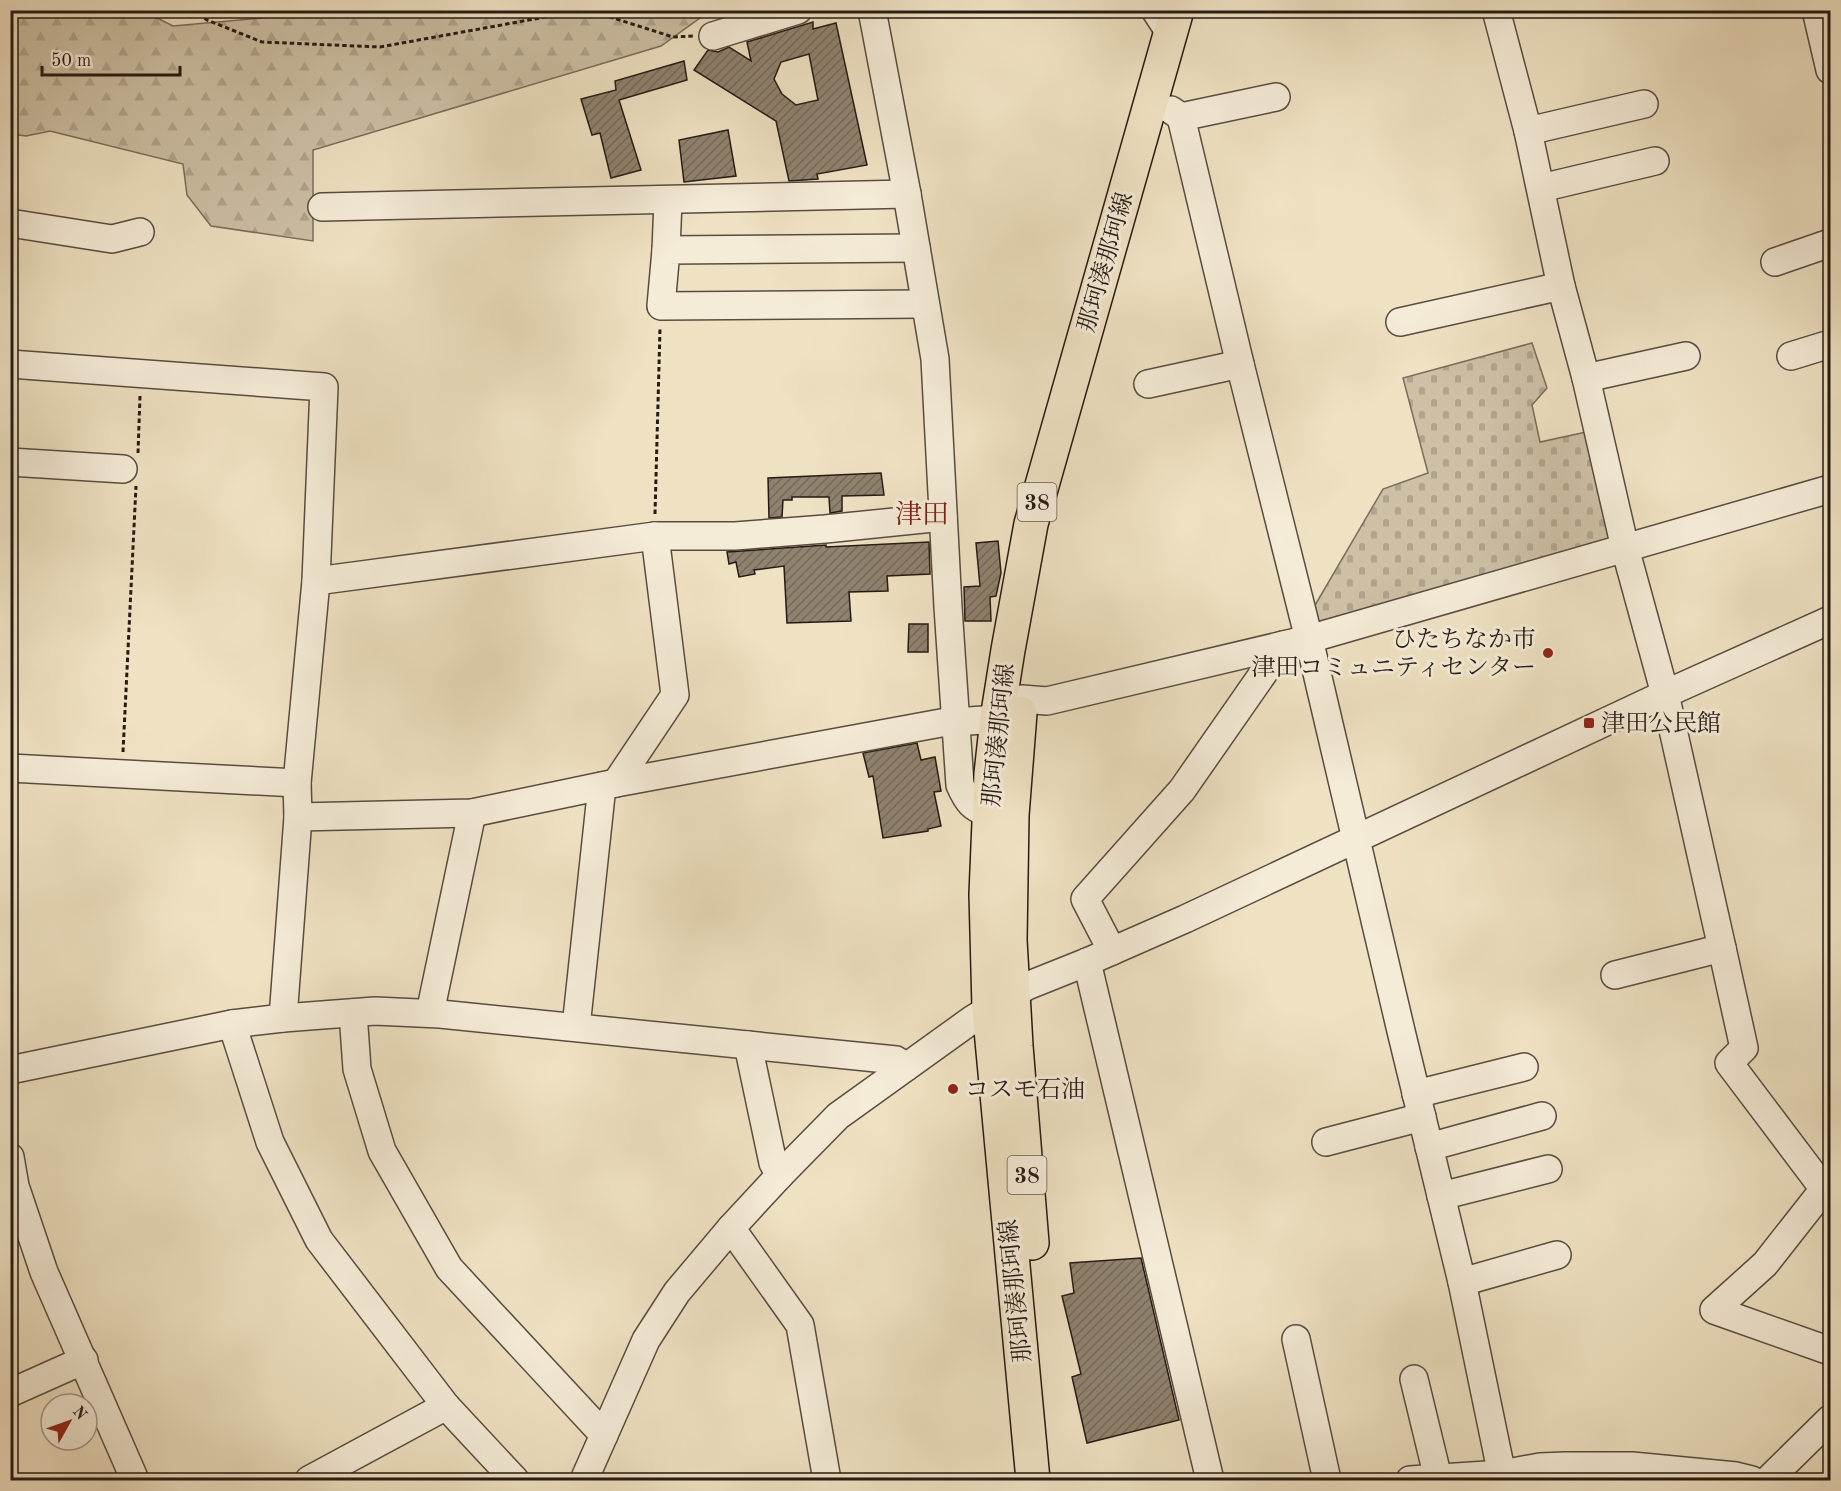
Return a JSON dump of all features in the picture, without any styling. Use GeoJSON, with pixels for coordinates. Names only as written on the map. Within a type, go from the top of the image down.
{"type":"FeatureCollection","features":[{"type":"Feature","properties":{"kind":"main road","name":"那珂湊那珂線"},"geometry":{"type":"LineString","coordinates":[[1052,1480],[1001,1001],[986,894],[989,814],[1009,709],[1066,476],[1176,113],[1199,10]]}},
{"type":"Feature","properties":{"kind":"main road","name":"那珂湊那珂線"},"geometry":{"type":"LineString","coordinates":[[1009,709],[1018,586],[1031,524],[1167,18]]}},
{"type":"Feature","properties":{"kind":"main road","name":"那珂湊那珂線"},"geometry":{"type":"LineString","coordinates":[[1009,709],[1019,717],[1012,815],[1010,940],[1001,1001],[1032,1480]]}},
{"type":"Feature","properties":{"kind":"street"},"geometry":{"type":"LineString","coordinates":[[713,36],[798,10]]}},
{"type":"Feature","properties":{"kind":"street"},"geometry":{"type":"LineString","coordinates":[[872,10],[935,360],[960,785],[966,799],[975,808],[989,814]]}},
{"type":"Feature","properties":{"kind":"street"},"geometry":{"type":"LineString","coordinates":[[1496,10],[1528,131],[1561,286],[1586,378],[1625,548],[1665,694],[1722,948],[1744,1048],[1729,1062],[1824,1189],[1765,1264],[1714,1310],[1830,1350]]}},
{"type":"Feature","properties":{"kind":"street"},"geometry":{"type":"LineString","coordinates":[[1816,10],[1830,64]]}},
{"type":"Feature","properties":{"kind":"street"},"geometry":{"type":"LineString","coordinates":[[1276,97],[1176,113],[1240,364],[1296,642],[1356,837],[1462,1282],[1503,1477]]}},
{"type":"Feature","properties":{"kind":"street"},"geometry":{"type":"LineString","coordinates":[[1528,131],[1644,104]]}},
{"type":"Feature","properties":{"kind":"street"},"geometry":{"type":"LineString","coordinates":[[1541,188],[1655,161]]}},
{"type":"Feature","properties":{"kind":"street"},"geometry":{"type":"LineString","coordinates":[[322,207],[907,195]]}},
{"type":"Feature","properties":{"kind":"street"},"geometry":{"type":"LineString","coordinates":[[668,200],[661,306],[925,304]]}},
{"type":"Feature","properties":{"kind":"street"},"geometry":{"type":"LineString","coordinates":[[10,223],[112,239],[140,232]]}},
{"type":"Feature","properties":{"kind":"street"},"geometry":{"type":"LineString","coordinates":[[1775,262],[1830,243]]}},
{"type":"Feature","properties":{"kind":"street"},"geometry":{"type":"LineString","coordinates":[[666,250],[916,248]]}},
{"type":"Feature","properties":{"kind":"street"},"geometry":{"type":"LineString","coordinates":[[1400,322],[1561,286]]}},
{"type":"Feature","properties":{"kind":"street"},"geometry":{"type":"LineString","coordinates":[[1791,356],[1830,344]]}},
{"type":"Feature","properties":{"kind":"street"},"geometry":{"type":"LineString","coordinates":[[1586,378],[1686,356]]}},
{"type":"Feature","properties":{"kind":"street"},"geometry":{"type":"LineString","coordinates":[[10,364],[324,387],[316,581],[297,783],[298,816],[283,1018]]}},
{"type":"Feature","properties":{"kind":"street"},"geometry":{"type":"LineString","coordinates":[[1148,384],[1240,364]]}},
{"type":"Feature","properties":{"kind":"street"},"geometry":{"type":"LineString","coordinates":[[10,462],[132,468]]}},
{"type":"Feature","properties":{"kind":"street"},"geometry":{"type":"LineString","coordinates":[[298,816],[472,813],[609,785],[955,722],[1296,642],[1830,489]]}},
{"type":"Feature","properties":{"kind":"street"},"geometry":{"type":"LineString","coordinates":[[316,581],[655,536],[735,536],[943,517]]}},
{"type":"Feature","properties":{"kind":"street"},"geometry":{"type":"LineString","coordinates":[[576,1027],[609,785],[675,695],[655,536]]}},
{"type":"Feature","properties":{"kind":"street"},"geometry":{"type":"LineString","coordinates":[[584,1480],[646,1340],[677,1292],[731,1228],[780,1174],[838,1116],[1001,1001],[1027,986],[1185,919],[1356,837],[1830,620]]}},
{"type":"Feature","properties":{"kind":"street"},"geometry":{"type":"LineString","coordinates":[[1112,951],[1085,899],[1182,790],[1296,642]]}},
{"type":"Feature","properties":{"kind":"street"},"geometry":{"type":"LineString","coordinates":[[10,768],[297,783]]}},
{"type":"Feature","properties":{"kind":"street"},"geometry":{"type":"LineString","coordinates":[[430,1013],[472,813]]}},
{"type":"Feature","properties":{"kind":"street"},"geometry":{"type":"LineString","coordinates":[[1615,975],[1722,948]]}},
{"type":"Feature","properties":{"kind":"street"},"geometry":{"type":"LineString","coordinates":[[1087,962],[1210,1480]]}},
{"type":"Feature","properties":{"kind":"street"},"geometry":{"type":"LineString","coordinates":[[10,1070],[232,1024],[375,1011],[430,1013],[896,1060],[906,1067]]}},
{"type":"Feature","properties":{"kind":"street"},"geometry":{"type":"LineString","coordinates":[[353,1013],[357,1069],[381,1151],[449,1269],[604,1435]]}},
{"type":"Feature","properties":{"kind":"street"},"geometry":{"type":"LineString","coordinates":[[232,1024],[270,1142],[319,1240],[446,1406],[515,1480]]}},
{"type":"Feature","properties":{"kind":"street"},"geometry":{"type":"LineString","coordinates":[[748,1045],[773,1163],[780,1174]]}},
{"type":"Feature","properties":{"kind":"street"},"geometry":{"type":"LineString","coordinates":[[1326,1143],[1524,1067]]}},
{"type":"Feature","properties":{"kind":"street"},"geometry":{"type":"LineString","coordinates":[[1429,1147],[1542,1116]]}},
{"type":"Feature","properties":{"kind":"street"},"geometry":{"type":"LineString","coordinates":[[10,1157],[15,1186],[44,1272],[135,1480]]}},
{"type":"Feature","properties":{"kind":"street"},"geometry":{"type":"LineString","coordinates":[[1441,1196],[1548,1169]]}},
{"type":"Feature","properties":{"kind":"street"},"geometry":{"type":"LineString","coordinates":[[731,1228],[800,1326],[827,1480]]}},
{"type":"Feature","properties":{"kind":"street"},"geometry":{"type":"LineString","coordinates":[[1462,1282],[1557,1255]]}},
{"type":"Feature","properties":{"kind":"street"},"geometry":{"type":"LineString","coordinates":[[1296,1339],[1327,1480]]}},
{"type":"Feature","properties":{"kind":"street"},"geometry":{"type":"LineString","coordinates":[[10,1393],[84,1360]]}},
{"type":"Feature","properties":{"kind":"street"},"geometry":{"type":"LineString","coordinates":[[1414,1379],[1438,1478]]}},
{"type":"Feature","properties":{"kind":"street"},"geometry":{"type":"LineString","coordinates":[[309,1480],[446,1406]]}},
{"type":"Feature","properties":{"kind":"street"},"geometry":{"type":"LineString","coordinates":[[1768,1480],[1830,1419]]}},
{"type":"Feature","properties":{"kind":"street"},"geometry":{"type":"LineString","coordinates":[[1410,1480],[1503,1477],[1540,1467],[1632,1466],[1736,1476],[1752,1480]]}},
{"type":"Feature","properties":{"kind":"path"},"geometry":{"type":"LineString","coordinates":[[192,10],[207,20],[262,42],[380,47],[562,14],[607,16],[673,37],[713,36]]}},
{"type":"Feature","properties":{"kind":"path"},"geometry":{"type":"LineString","coordinates":[[655,536],[661,306]]}},
{"type":"Feature","properties":{"kind":"path"},"geometry":{"type":"LineString","coordinates":[[122,774],[132,468],[141,374]]}},
{"type":"Feature","properties":{"kind":"green space"},"geometry":{"type":"Polygon","coordinates":[[[352,10],[704,10],[704,15],[661,46],[313,150],[313,241],[211,226],[187,195],[183,164],[50,131],[26,136],[11,134],[10,11],[143,11],[173,26],[352,10]]]}},
{"type":"Feature","properties":{"kind":"green space"},"geometry":{"type":"Polygon","coordinates":[[[1532,343],[1547,388],[1532,405],[1540,442],[1591,431],[1622,542],[1319,630],[1314,607],[1383,489],[1428,473],[1403,378],[1532,343]]]}},
{"type":"Feature","properties":{"kind":"building"},"geometry":{"type":"Polygon","coordinates":[[[813,22],[813,29],[836,23],[867,165],[817,174],[818,179],[789,181],[776,121],[694,70],[708,50],[718,52],[729,47],[751,61],[747,42],[813,22]],[[809,54],[781,62],[774,79],[782,94],[796,105],[818,100],[809,54]]]}},
{"type":"Feature","properties":{"kind":"building"},"geometry":{"type":"Polygon","coordinates":[[[684,61],[687,80],[619,100],[641,170],[611,178],[600,133],[592,135],[581,99],[616,90],[615,81],[684,61]]]}},
{"type":"Feature","properties":{"kind":"building"},"geometry":{"type":"Polygon","coordinates":[[[728,130],[736,176],[684,182],[679,140],[728,130]]]}},
{"type":"Feature","properties":{"kind":"building"},"geometry":{"type":"Polygon","coordinates":[[[881,473],[884,495],[842,496],[842,511],[830,513],[829,497],[792,497],[792,500],[783,500],[782,517],[769,518],[768,478],[881,473]]]}},
{"type":"Feature","properties":{"kind":"building"},"geometry":{"type":"Polygon","coordinates":[[[998,541],[1001,573],[996,596],[990,597],[991,621],[965,621],[964,587],[980,586],[976,543],[998,541]]]}},
{"type":"Feature","properties":{"kind":"building"},"geometry":{"type":"Polygon","coordinates":[[[929,542],[930,574],[887,576],[888,591],[849,592],[851,621],[787,623],[784,566],[754,570],[755,574],[739,577],[736,562],[729,564],[727,552],[826,545],[826,547],[929,542]]]}},
{"type":"Feature","properties":{"kind":"building"},"geometry":{"type":"Polygon","coordinates":[[[909,624],[928,624],[928,652],[908,652],[909,624]]]}},
{"type":"Feature","properties":{"kind":"building"},"geometry":{"type":"Polygon","coordinates":[[[917,743],[921,760],[935,757],[941,791],[934,792],[941,826],[928,829],[928,831],[883,838],[873,776],[869,777],[863,753],[917,743]]]}},
{"type":"Feature","properties":{"kind":"building"},"geometry":{"type":"Polygon","coordinates":[[[1141,1258],[1179,1420],[1087,1443],[1072,1377],[1081,1374],[1062,1296],[1074,1293],[1070,1263],[1141,1258]]]}},
{"type":"Feature","properties":{"kind":"place","name":"ひたちなか市 津田コミュニティセンター"},"geometry":{"type":"Point","coordinates":[1548,653]}},
{"type":"Feature","properties":{"kind":"place","name":"津田公民館"},"geometry":{"type":"Point","coordinates":[1589,723]}},
{"type":"Feature","properties":{"kind":"place","name":"コスモ石油"},"geometry":{"type":"Point","coordinates":[953,1089]}},
{"type":"Feature","properties":{"kind":"district","name":"津田"},"geometry":{"type":"Point","coordinates":[922,514]}}]}
